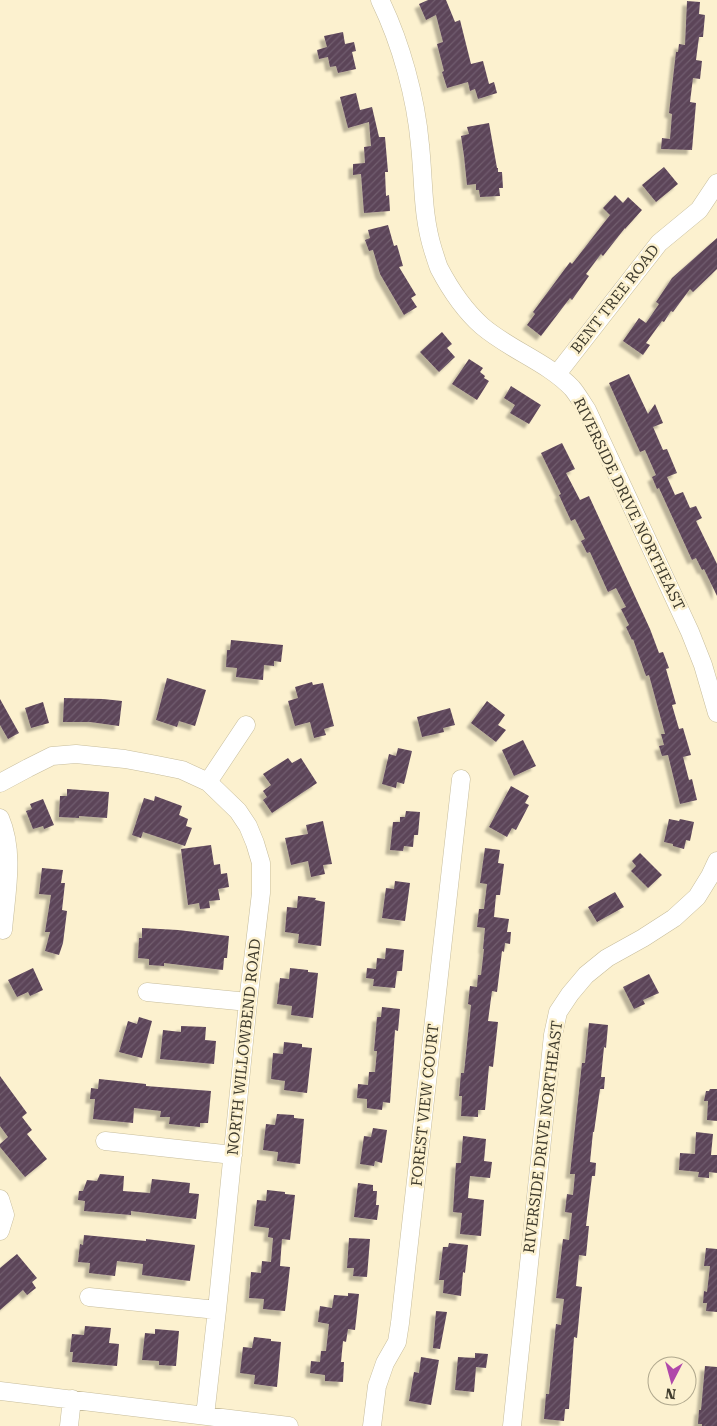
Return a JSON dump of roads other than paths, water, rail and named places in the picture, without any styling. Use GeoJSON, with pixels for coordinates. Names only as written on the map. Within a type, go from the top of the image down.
{"type":"FeatureCollection","features":[{"type":"Feature","properties":{"kind":"street","name":"RIVERSIDE DRIVE NORTHEAST"},"geometry":{"type":"LineString","coordinates":[[380,0],[390,20],[410,82],[420,144],[423,208],[428,234],[439,267],[456,297],[482,325],[556,374],[574,390],[587,410],[690,632],[703,665],[717,713]]}},
{"type":"Feature","properties":{"kind":"street","name":"BENT TREE ROAD"},"geometry":{"type":"LineString","coordinates":[[556,374],[659,243],[699,210],[717,183]]}},
{"type":"Feature","properties":{"kind":"street"},"geometry":{"type":"LineString","coordinates":[[208,782],[246,725]]}},
{"type":"Feature","properties":{"kind":"street","name":"NORTH WILLOWBEND ROAD"},"geometry":{"type":"LineString","coordinates":[[0,783],[52,756],[76,754],[125,759],[182,770],[208,782],[238,811],[248,826],[261,863],[262,893],[248,1002],[205,1416]]}},
{"type":"Feature","properties":{"kind":"street","name":"FOREST VIEW COURT"},"geometry":{"type":"LineString","coordinates":[[372,1426],[377,1386],[385,1363],[397,1342],[400,1323],[461,780]]}},
{"type":"Feature","properties":{"kind":"street"},"geometry":{"type":"LineString","coordinates":[[0,818],[7,846],[9,868],[3,930]]}},
{"type":"Feature","properties":{"kind":"street","name":"RIVERSIDE DRIVE NORTHEAST"},"geometry":{"type":"LineString","coordinates":[[512,1426],[553,1035],[558,1012],[586,975],[607,958],[674,918],[697,897],[717,861]]}},
{"type":"Feature","properties":{"kind":"street"},"geometry":{"type":"LineString","coordinates":[[147,992],[248,1002]]}},
{"type":"Feature","properties":{"kind":"street"},"geometry":{"type":"LineString","coordinates":[[105,1141],[233,1155]]}},
{"type":"Feature","properties":{"kind":"street"},"geometry":{"type":"LineString","coordinates":[[0,1199],[5,1215],[0,1231]]}},
{"type":"Feature","properties":{"kind":"street"},"geometry":{"type":"LineString","coordinates":[[89,1297],[217,1310]]}},
{"type":"Feature","properties":{"kind":"street"},"geometry":{"type":"LineString","coordinates":[[0,1391],[289,1426]]}},
{"type":"Feature","properties":{"kind":"street"},"geometry":{"type":"LineString","coordinates":[[69,1426],[72,1399]]}}]}
